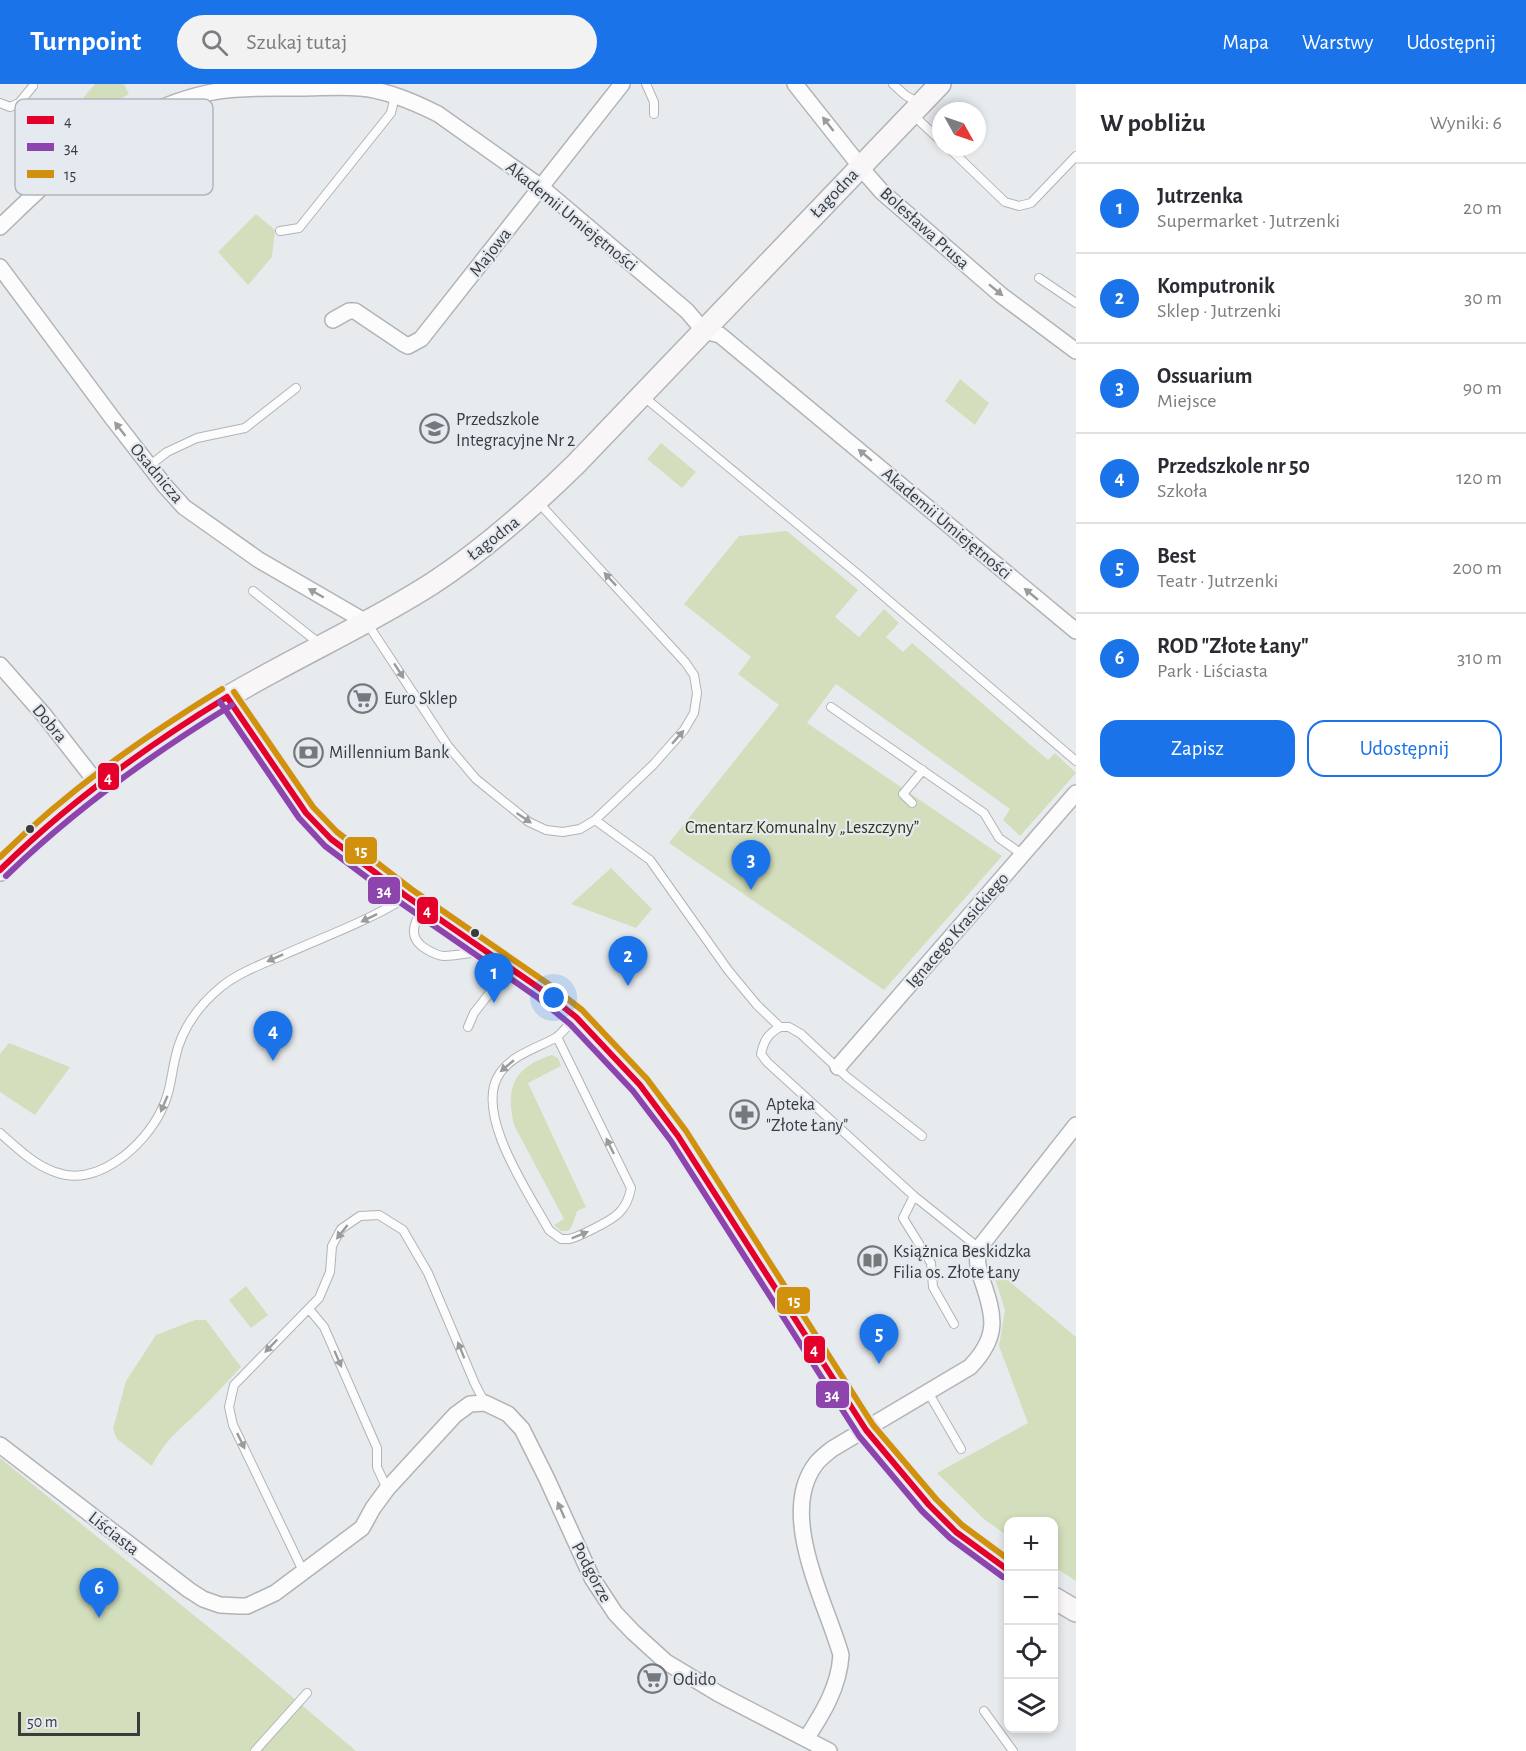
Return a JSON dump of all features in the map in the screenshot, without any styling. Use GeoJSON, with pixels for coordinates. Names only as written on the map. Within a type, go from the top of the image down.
{"type":"FeatureCollection","features":[{"type":"Feature","properties":{"kind":"street","name":"Majowa"},"geometry":{"type":"LineString","coordinates":[[333,320],[349,311],[354,311],[404,344],[408,346],[415,344],[622,84]]}},
{"type":"Feature","properties":{"kind":"street","name":"Bolesława Prusa"},"geometry":{"type":"LineString","coordinates":[[795,84],[882,192],[975,273],[1076,351]]}},
{"type":"Feature","properties":{"kind":"street","name":"Łagodna"},"geometry":{"type":"LineString","coordinates":[[0,870],[40,830],[97,783],[172,730],[227,697],[407,599],[453,570],[538,502],[643,396],[860,166],[919,100],[940,84]]}},
{"type":"Feature","properties":{"kind":"street","name":"Akademii Umiejętności"},"geometry":{"type":"LineString","coordinates":[[186,99],[217,91],[252,86],[361,86],[420,105],[438,114],[541,187],[687,311],[704,331],[720,335],[1076,631]]}},
{"type":"Feature","properties":{"kind":"street","name":"Akademii Umiejętności"},"geometry":{"type":"LineString","coordinates":[[0,227],[35,195]]}},
{"type":"Feature","properties":{"kind":"street","name":"Osadnicza"},"geometry":{"type":"LineString","coordinates":[[0,267],[149,466],[184,507],[269,566],[366,622]]}},
{"type":"Feature","properties":{"kind":"street","name":"Dobra"},"geometry":{"type":"LineString","coordinates":[[0,665],[44,715],[97,783]]}},
{"type":"Feature","properties":{"kind":"street"},"geometry":{"type":"LineString","coordinates":[[227,697],[306,813],[331,839],[415,902],[510,966],[576,1017],[640,1085],[678,1136],[866,1430],[916,1490],[956,1532],[1004,1567]]}},
{"type":"Feature","properties":{"kind":"street","name":"Ignacego Krasickiego"},"geometry":{"type":"LineString","coordinates":[[838,1067],[1076,793]]}},
{"type":"Feature","properties":{"kind":"street"},"geometry":{"type":"LineString","coordinates":[[806,1739],[827,1706],[840,1672],[841,1655],[803,1534],[802,1504],[805,1483],[815,1464],[832,1449],[970,1367],[981,1355],[990,1338],[993,1322],[991,1305],[976,1258],[979,1248],[1076,1125]]}},
{"type":"Feature","properties":{"kind":"street"},"geometry":{"type":"LineString","coordinates":[[303,1571],[321,1561],[362,1528],[387,1488],[455,1415],[470,1404],[485,1403]]}},
{"type":"Feature","properties":{"kind":"street","name":"Podgórze"},"geometry":{"type":"LineString","coordinates":[[485,1403],[508,1414],[522,1429],[592,1578],[615,1613],[633,1632],[666,1662],[719,1694],[829,1751]]}},
{"type":"Feature","properties":{"kind":"street","name":"Liściasta"},"geometry":{"type":"LineString","coordinates":[[0,1445],[203,1599],[220,1605],[247,1606],[275,1593],[303,1571]]}},
{"type":"Feature","properties":{"kind":"street"},"geometry":{"type":"LineString","coordinates":[[1058,1601],[1076,1611]]}},
{"type":"Feature","properties":{"kind":"lane"},"geometry":{"type":"LineString","coordinates":[[645,84],[654,102],[654,114]]}},
{"type":"Feature","properties":{"kind":"lane"},"geometry":{"type":"LineString","coordinates":[[893,84],[905,95],[919,100],[932,124]]}},
{"type":"Feature","properties":{"kind":"lane"},"geometry":{"type":"LineString","coordinates":[[22,99],[33,86]]}},
{"type":"Feature","properties":{"kind":"lane"},"geometry":{"type":"LineString","coordinates":[[280,231],[298,228],[391,113],[395,96]]}},
{"type":"Feature","properties":{"kind":"lane"},"geometry":{"type":"LineString","coordinates":[[0,103],[10,107],[15,105]]}},
{"type":"Feature","properties":{"kind":"lane"},"geometry":{"type":"LineString","coordinates":[[957,156],[1005,202],[1019,206],[1031,202],[1076,156]]}},
{"type":"Feature","properties":{"kind":"lane"},"geometry":{"type":"LineString","coordinates":[[1040,278],[1076,303]]}},
{"type":"Feature","properties":{"kind":"lane"},"geometry":{"type":"LineString","coordinates":[[149,466],[168,452],[197,438],[245,428],[297,388]]}},
{"type":"Feature","properties":{"kind":"lane"},"geometry":{"type":"LineString","coordinates":[[643,396],[852,569],[1076,761]]}},
{"type":"Feature","properties":{"kind":"lane"},"geometry":{"type":"LineString","coordinates":[[366,622],[448,746],[476,780],[529,822],[546,830],[563,832],[580,829],[595,820],[653,765],[684,730],[694,713],[697,693],[694,675],[612,581],[538,502]]}},
{"type":"Feature","properties":{"kind":"lane"},"geometry":{"type":"LineString","coordinates":[[253,591],[322,645]]}},
{"type":"Feature","properties":{"kind":"lane"},"geometry":{"type":"LineString","coordinates":[[831,707],[984,813],[999,838],[1023,855]]}},
{"type":"Feature","properties":{"kind":"lane"},"geometry":{"type":"LineString","coordinates":[[912,803],[903,794],[923,770]]}},
{"type":"Feature","properties":{"kind":"lane"},"geometry":{"type":"LineString","coordinates":[[595,820],[650,860],[728,970],[757,1005],[780,1027],[789,1028],[801,1034],[847,1077],[922,1136]]}},
{"type":"Feature","properties":{"kind":"lane"},"geometry":{"type":"LineString","coordinates":[[0,1133],[37,1163],[56,1173],[69,1176],[103,1169],[142,1140],[161,1112],[183,1033],[204,1002],[242,973],[369,919],[415,902],[413,933],[417,942],[428,950],[442,956],[487,950]]}},
{"type":"Feature","properties":{"kind":"lane"},"geometry":{"type":"LineString","coordinates":[[468,1027],[474,1013],[510,966]]}},
{"type":"Feature","properties":{"kind":"lane"},"geometry":{"type":"LineString","coordinates":[[557,1037],[631,1188],[629,1200],[622,1212],[615,1218],[569,1239],[561,1239],[549,1230],[501,1142],[494,1118],[493,1093],[499,1073],[527,1052],[557,1037],[576,1017]]}},
{"type":"Feature","properties":{"kind":"lane"},"geometry":{"type":"LineString","coordinates":[[780,1027],[766,1037],[763,1044],[761,1054],[767,1062],[914,1196],[979,1248]]}},
{"type":"Feature","properties":{"kind":"lane"},"geometry":{"type":"LineString","coordinates":[[914,1196],[903,1218],[932,1263],[933,1287],[954,1324]]}},
{"type":"Feature","properties":{"kind":"lane"},"geometry":{"type":"LineString","coordinates":[[303,1571],[233,1425],[229,1407],[234,1385],[309,1309],[326,1285],[330,1272],[332,1246],[341,1229],[360,1216],[379,1215],[403,1230],[428,1273],[485,1403]]}},
{"type":"Feature","properties":{"kind":"lane"},"geometry":{"type":"LineString","coordinates":[[309,1309],[324,1327],[377,1448],[377,1467],[387,1488]]}},
{"type":"Feature","properties":{"kind":"lane"},"geometry":{"type":"LineString","coordinates":[[928,1392],[961,1449]]}},
{"type":"Feature","properties":{"kind":"lane"},"geometry":{"type":"LineString","coordinates":[[255,1751],[307,1693]]}},
{"type":"Feature","properties":{"kind":"lane"},"geometry":{"type":"LineString","coordinates":[[984,1711],[1013,1751]]}},
{"type":"Feature","properties":{"kind":"green space"},"geometry":{"type":"Polygon","coordinates":[[[95,84],[124,84],[129,94],[120,99],[82,99],[95,84]]]}},
{"type":"Feature","properties":{"kind":"green space"},"geometry":{"type":"Polygon","coordinates":[[[256,214],[275,230],[272,257],[248,285],[218,252],[256,214]]]}},
{"type":"Feature","properties":{"kind":"green space"},"geometry":{"type":"Polygon","coordinates":[[[960,379],[989,403],[975,425],[945,401],[960,379]]]}},
{"type":"Feature","properties":{"kind":"green space"},"geometry":{"type":"Polygon","coordinates":[[[661,443],[696,472],[682,488],[647,459],[661,443]]]}},
{"type":"Feature","properties":{"kind":"green space","name":"Cmentarz Komunalny „Leszczyny”"},"geometry":{"type":"Polygon","coordinates":[[[787,531],[858,590],[835,617],[859,637],[884,609],[899,623],[886,637],[903,652],[912,643],[1048,760],[1055,753],[1076,773],[1020,836],[1003,820],[1010,809],[836,684],[807,723],[1002,856],[884,990],[669,843],[779,705],[738,674],[751,657],[684,604],[739,536],[787,531]]]}},
{"type":"Feature","properties":{"kind":"green space"},"geometry":{"type":"Polygon","coordinates":[[[611,868],[652,909],[636,928],[571,904],[611,868]]]}},
{"type":"Feature","properties":{"kind":"green space"},"geometry":{"type":"Polygon","coordinates":[[[9,1043],[70,1067],[35,1115],[0,1092],[0,1054],[9,1043]]]}},
{"type":"Feature","properties":{"kind":"green space"},"geometry":{"type":"Polygon","coordinates":[[[552,1055],[558,1058],[561,1066],[528,1083],[586,1207],[577,1211],[568,1231],[561,1231],[554,1225],[564,1219],[514,1125],[511,1112],[512,1089],[515,1080],[529,1066],[552,1055]]]}},
{"type":"Feature","properties":{"kind":"green space"},"geometry":{"type":"Polygon","coordinates":[[[991,1266],[1076,1337],[1076,1581],[1058,1570],[1058,1517],[1004,1517],[1004,1533],[985,1520],[937,1473],[1028,1423],[999,1346],[1005,1310],[991,1266]]]}},
{"type":"Feature","properties":{"kind":"green space"},"geometry":{"type":"Polygon","coordinates":[[[246,1286],[268,1315],[251,1328],[229,1300],[246,1286]]]}},
{"type":"Feature","properties":{"kind":"green space"},"geometry":{"type":"Polygon","coordinates":[[[195,1320],[206,1320],[241,1367],[168,1441],[152,1466],[117,1439],[113,1429],[126,1381],[156,1335],[195,1320]]]}},
{"type":"Feature","properties":{"kind":"green space"},"geometry":{"type":"Polygon","coordinates":[[[0,1458],[238,1651],[356,1751],[0,1751],[0,1458]]]}},
{"type":"Feature","properties":{"kind":"transit line","name":"15"},"geometry":{"type":"LineString","coordinates":[[0,857],[52,810],[106,767],[222,689]]}},
{"type":"Feature","properties":{"kind":"transit line","name":"15"},"geometry":{"type":"LineString","coordinates":[[234,692],[313,807],[337,832],[411,889],[547,983],[582,1010],[647,1079],[686,1131],[873,1425],[936,1499],[962,1525],[1004,1556]]}},
{"type":"Feature","properties":{"kind":"transit line","name":"4"},"geometry":{"type":"LineString","coordinates":[[227,697],[306,813],[331,839],[406,896],[542,990],[576,1017],[640,1085],[678,1136],[866,1430],[929,1505],[956,1532],[1004,1567]]}},
{"type":"Feature","properties":{"kind":"transit line","name":"4"},"geometry":{"type":"LineString","coordinates":[[0,870],[53,821],[109,777],[227,697]]}},
{"type":"Feature","properties":{"kind":"transit line","name":"34"},"geometry":{"type":"LineString","coordinates":[[220,702],[299,818],[325,846],[401,903],[537,997],[570,1024],[633,1091],[671,1141],[859,1436],[922,1511],[950,1538],[1003,1577]]}},
{"type":"Feature","properties":{"kind":"transit line","name":"34"},"geometry":{"type":"LineString","coordinates":[[6,876],[32,851],[114,784],[172,743],[232,705]]}},
{"type":"Feature","properties":{"kind":"place","name":"Przedszkole Integracyjne Nr 2"},"geometry":{"type":"Point","coordinates":[435,429]}},
{"type":"Feature","properties":{"kind":"place","name":"Euro Sklep"},"geometry":{"type":"Point","coordinates":[363,698]}},
{"type":"Feature","properties":{"kind":"place","name":"Millennium Bank"},"geometry":{"type":"Point","coordinates":[308,752]}},
{"type":"Feature","properties":{"kind":"place","name":"Ossuarium"},"geometry":{"type":"Point","coordinates":[751,890]}},
{"type":"Feature","properties":{"kind":"place","name":"Komputronik"},"geometry":{"type":"Point","coordinates":[628,986]}},
{"type":"Feature","properties":{"kind":"place","name":"Jutrzenka"},"geometry":{"type":"Point","coordinates":[494,1003]}},
{"type":"Feature","properties":{"kind":"place","name":"Przedszkole nr 50"},"geometry":{"type":"Point","coordinates":[273,1061]}},
{"type":"Feature","properties":{"kind":"place","name":"Apteka \"Złote Łany\""},"geometry":{"type":"Point","coordinates":[745,1114]}},
{"type":"Feature","properties":{"kind":"place","name":"Książnica Beskidzka Filia os. Złote Łany"},"geometry":{"type":"Point","coordinates":[872,1261]}},
{"type":"Feature","properties":{"kind":"place","name":"Best"},"geometry":{"type":"Point","coordinates":[879,1364]}},
{"type":"Feature","properties":{"kind":"place","name":"ROD \"Złote Łany\""},"geometry":{"type":"Point","coordinates":[99,1618]}},
{"type":"Feature","properties":{"kind":"place","name":"Odido"},"geometry":{"type":"Point","coordinates":[652,1679]}}]}
